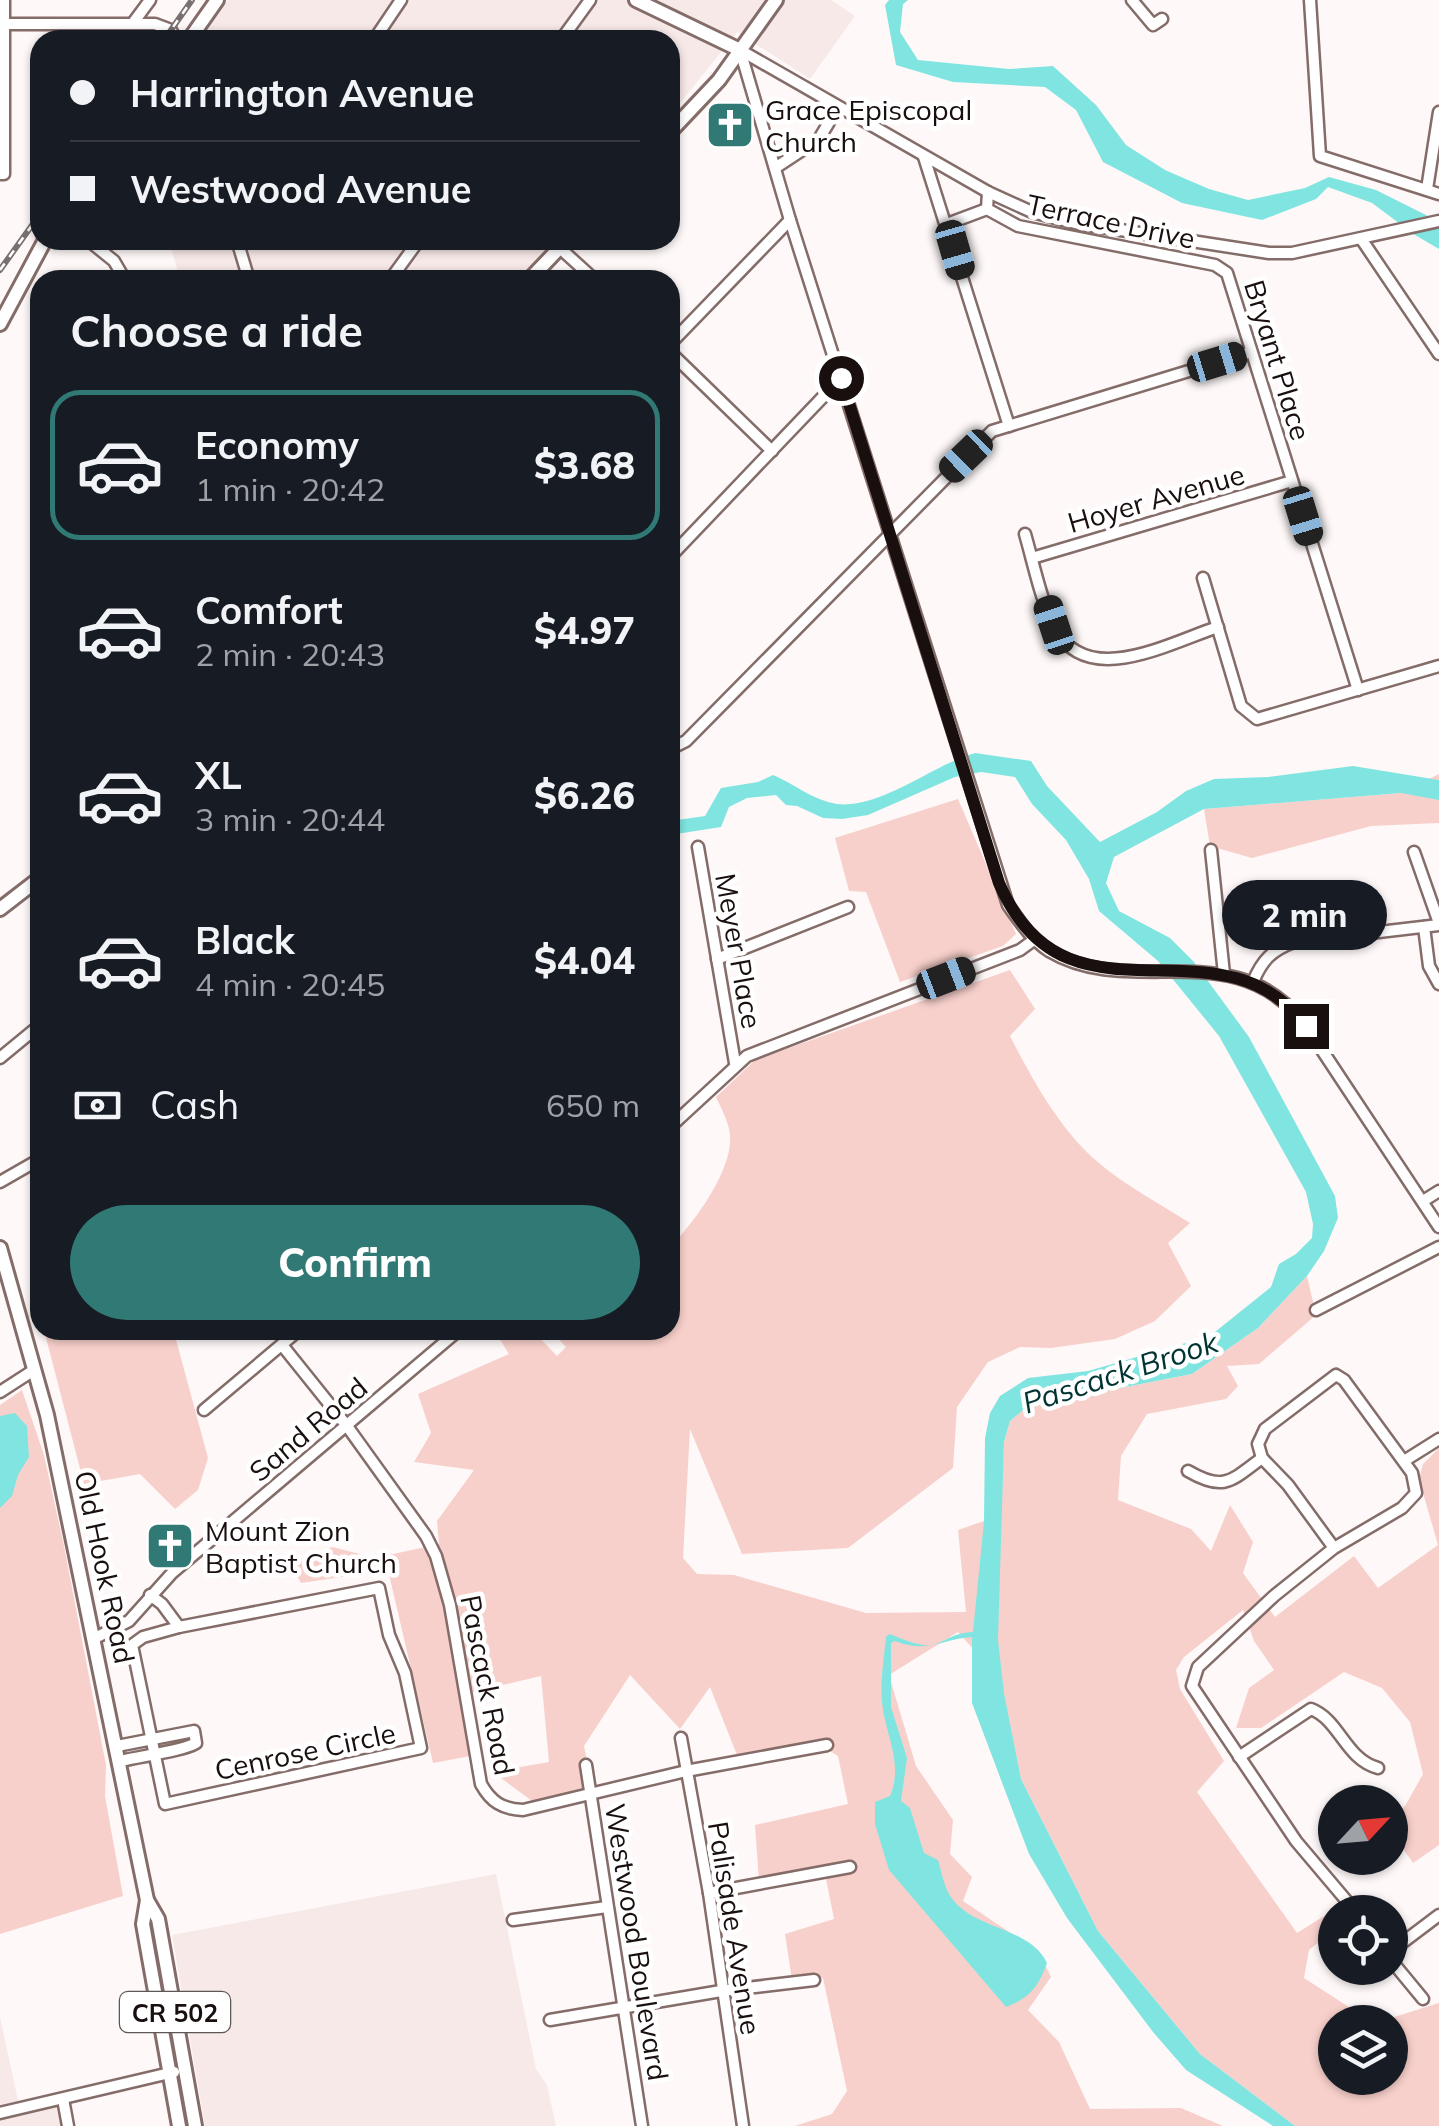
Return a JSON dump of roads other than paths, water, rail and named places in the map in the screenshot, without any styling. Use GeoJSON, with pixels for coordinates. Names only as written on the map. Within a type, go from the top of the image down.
{"type":"FeatureCollection","features":[{"type":"Feature","properties":{"kind":"main road"},"geometry":{"type":"LineString","coordinates":[[196,30],[218,0]]}},
{"type":"Feature","properties":{"kind":"main road"},"geometry":{"type":"LineString","coordinates":[[636,0],[740,50]]}},
{"type":"Feature","properties":{"kind":"main road"},"geometry":{"type":"LineString","coordinates":[[680,122],[711,89],[776,0]]}},
{"type":"Feature","properties":{"kind":"main road"},"geometry":{"type":"LineString","coordinates":[[0,324],[40,250]]}},
{"type":"Feature","properties":{"kind":"main road"},"geometry":{"type":"LineString","coordinates":[[537,270],[553,250]]}},
{"type":"Feature","properties":{"kind":"main road"},"geometry":{"type":"LineString","coordinates":[[0,908],[30,886]]}},
{"type":"Feature","properties":{"kind":"main road","name":"Old Hook Road"},"geometry":{"type":"LineString","coordinates":[[0,1248],[47,1414],[147,1900],[158,1919],[195,2126]]}},
{"type":"Feature","properties":{"kind":"main road","name":"Old Hook Road"},"geometry":{"type":"LineString","coordinates":[[147,1900],[143,1924],[179,2126]]}},
{"type":"Feature","properties":{"kind":"street"},"geometry":{"type":"LineString","coordinates":[[2,174],[4,0]]}},
{"type":"Feature","properties":{"kind":"street"},"geometry":{"type":"LineString","coordinates":[[133,23],[152,0]]}},
{"type":"Feature","properties":{"kind":"street"},"geometry":{"type":"LineString","coordinates":[[152,0],[155,24]]}},
{"type":"Feature","properties":{"kind":"street"},"geometry":{"type":"LineString","coordinates":[[381,30],[401,0]]}},
{"type":"Feature","properties":{"kind":"street"},"geometry":{"type":"LineString","coordinates":[[568,30],[590,0]]}},
{"type":"Feature","properties":{"kind":"street"},"geometry":{"type":"LineString","coordinates":[[1132,0],[1153,24],[1162,19]]}},
{"type":"Feature","properties":{"kind":"street"},"geometry":{"type":"LineString","coordinates":[[1310,0],[1320,156],[1439,194]]}},
{"type":"Feature","properties":{"kind":"street"},"geometry":{"type":"LineString","coordinates":[[2,24],[133,23],[155,24],[165,30]]}},
{"type":"Feature","properties":{"kind":"street"},"geometry":{"type":"LineString","coordinates":[[740,50],[988,192],[1053,219],[1269,254],[1362,240],[1439,222]]}},
{"type":"Feature","properties":{"kind":"street"},"geometry":{"type":"LineString","coordinates":[[740,50],[790,220],[1008,905],[1034,939],[1073,961],[1102,967],[1224,974],[1254,982],[1296,1012],[1439,1227]]}},
{"type":"Feature","properties":{"kind":"street"},"geometry":{"type":"LineString","coordinates":[[774,168],[819,139],[838,106]]}},
{"type":"Feature","properties":{"kind":"street"},"geometry":{"type":"LineString","coordinates":[[1427,190],[1439,112]]}},
{"type":"Feature","properties":{"kind":"street"},"geometry":{"type":"LineString","coordinates":[[924,156],[1008,426]]}},
{"type":"Feature","properties":{"kind":"street","name":"Terrace Drive"},"geometry":{"type":"LineString","coordinates":[[987,209],[988,192]]}},
{"type":"Feature","properties":{"kind":"street","name":"Terrace Drive"},"geometry":{"type":"LineString","coordinates":[[947,224],[987,209],[1018,226],[1215,265],[1227,273]]}},
{"type":"Feature","properties":{"kind":"street"},"geometry":{"type":"LineString","coordinates":[[680,334],[790,220]]}},
{"type":"Feature","properties":{"kind":"street"},"geometry":{"type":"LineString","coordinates":[[1362,240],[1439,354]]}},
{"type":"Feature","properties":{"kind":"street"},"geometry":{"type":"LineString","coordinates":[[101,250],[120,270]]}},
{"type":"Feature","properties":{"kind":"street"},"geometry":{"type":"LineString","coordinates":[[567,250],[586,270]]}},
{"type":"Feature","properties":{"kind":"street","name":"Bryant Place"},"geometry":{"type":"LineString","coordinates":[[1227,273],[1358,690]]}},
{"type":"Feature","properties":{"kind":"street"},"geometry":{"type":"LineString","coordinates":[[680,742],[992,431],[1252,352]]}},
{"type":"Feature","properties":{"kind":"street"},"geometry":{"type":"LineString","coordinates":[[680,362],[772,451]]}},
{"type":"Feature","properties":{"kind":"street"},"geometry":{"type":"LineString","coordinates":[[680,547],[841,378]]}},
{"type":"Feature","properties":{"kind":"street","name":"Hoyer Avenue"},"geometry":{"type":"LineString","coordinates":[[1032,558],[1292,481]]}},
{"type":"Feature","properties":{"kind":"street"},"geometry":{"type":"LineString","coordinates":[[1025,534],[1059,635],[1088,657],[1121,659],[1218,626]]}},
{"type":"Feature","properties":{"kind":"street"},"geometry":{"type":"LineString","coordinates":[[1203,578],[1241,706],[1251,716],[1264,720],[1439,666]]}},
{"type":"Feature","properties":{"kind":"street","name":"Meyer Place"},"geometry":{"type":"LineString","coordinates":[[698,847],[735,1063]]}},
{"type":"Feature","properties":{"kind":"street"},"geometry":{"type":"LineString","coordinates":[[1211,850],[1224,974]]}},
{"type":"Feature","properties":{"kind":"street"},"geometry":{"type":"LineString","coordinates":[[1254,982],[1272,951],[1294,942],[1439,924],[1414,852]]}},
{"type":"Feature","properties":{"kind":"street"},"geometry":{"type":"LineString","coordinates":[[716,959],[848,907]]}},
{"type":"Feature","properties":{"kind":"street"},"geometry":{"type":"LineString","coordinates":[[1424,927],[1429,966],[1439,984]]}},
{"type":"Feature","properties":{"kind":"street"},"geometry":{"type":"LineString","coordinates":[[680,1117],[747,1056],[1020,950],[1034,939]]}},
{"type":"Feature","properties":{"kind":"street"},"geometry":{"type":"LineString","coordinates":[[0,1058],[30,1033]]}},
{"type":"Feature","properties":{"kind":"street"},"geometry":{"type":"LineString","coordinates":[[0,1182],[30,1164]]}},
{"type":"Feature","properties":{"kind":"street"},"geometry":{"type":"LineString","coordinates":[[1423,1200],[1439,1191]]}},
{"type":"Feature","properties":{"kind":"street"},"geometry":{"type":"LineString","coordinates":[[1316,1310],[1439,1247]]}},
{"type":"Feature","properties":{"kind":"street"},"geometry":{"type":"LineString","coordinates":[[204,1410],[288,1340]]}},
{"type":"Feature","properties":{"kind":"street","name":"Sand Road"},"geometry":{"type":"LineString","coordinates":[[94,1638],[129,1621],[150,1595],[447,1340]]}},
{"type":"Feature","properties":{"kind":"street","name":"Pascack Road"},"geometry":{"type":"LineString","coordinates":[[282,1345],[347,1426],[426,1536],[436,1556],[450,1605],[481,1784],[488,1796],[510,1810],[523,1810],[686,1771],[827,1745]]}},
{"type":"Feature","properties":{"kind":"street"},"geometry":{"type":"LineString","coordinates":[[0,1392],[34,1370]]}},
{"type":"Feature","properties":{"kind":"street"},"geometry":{"type":"LineString","coordinates":[[1334,1548],[1288,1484],[1262,1458],[1258,1444],[1265,1429],[1336,1374],[1404,1461],[1416,1483],[1416,1493],[1410,1502],[1334,1548],[1274,1596],[1196,1672],[1192,1686],[1296,1840],[1342,1895]]}},
{"type":"Feature","properties":{"kind":"street"},"geometry":{"type":"LineString","coordinates":[[1404,1461],[1439,1439]]}},
{"type":"Feature","properties":{"kind":"street"},"geometry":{"type":"LineString","coordinates":[[1188,1471],[1207,1482],[1224,1484],[1262,1458]]}},
{"type":"Feature","properties":{"kind":"street","name":"Cenrose Circle"},"geometry":{"type":"LineString","coordinates":[[379,1588],[390,1635],[405,1672],[421,1748],[165,1804],[152,1747],[132,1646],[144,1637],[379,1588]]}},
{"type":"Feature","properties":{"kind":"street"},"geometry":{"type":"LineString","coordinates":[[150,1595],[179,1627]]}},
{"type":"Feature","properties":{"kind":"street"},"geometry":{"type":"LineString","coordinates":[[1238,1758],[1311,1709],[1321,1714],[1358,1760],[1378,1768]]}},
{"type":"Feature","properties":{"kind":"street","name":"Palisade Avenue"},"geometry":{"type":"LineString","coordinates":[[681,1738],[744,2126]]}},
{"type":"Feature","properties":{"kind":"street"},"geometry":{"type":"LineString","coordinates":[[117,1746],[152,1747]]}},
{"type":"Feature","properties":{"kind":"street"},"geometry":{"type":"LineString","coordinates":[[121,1761],[152,1747]]}},
{"type":"Feature","properties":{"kind":"street","name":"Westwood Boulevard"},"geometry":{"type":"LineString","coordinates":[[586,1765],[642,2126]]}},
{"type":"Feature","properties":{"kind":"street"},"geometry":{"type":"LineString","coordinates":[[708,1892],[850,1867]]}},
{"type":"Feature","properties":{"kind":"street"},"geometry":{"type":"LineString","coordinates":[[513,1920],[607,1907]]}},
{"type":"Feature","properties":{"kind":"street"},"geometry":{"type":"LineString","coordinates":[[1408,1940],[1439,1915]]}},
{"type":"Feature","properties":{"kind":"street"},"geometry":{"type":"LineString","coordinates":[[1408,1978],[1423,1998]]}},
{"type":"Feature","properties":{"kind":"street"},"geometry":{"type":"LineString","coordinates":[[550,2020],[721,1991],[814,1980]]}},
{"type":"Feature","properties":{"kind":"street"},"geometry":{"type":"LineString","coordinates":[[0,2113],[186,2070]]}},
{"type":"Feature","properties":{"kind":"street"},"geometry":{"type":"LineString","coordinates":[[64,2099],[68,2126]]}},
{"type":"Feature","properties":{"kind":"water"},"geometry":{"type":"Polygon","coordinates":[[[889,0],[908,0],[903,4],[900,32],[918,60],[1009,69],[1053,66],[1096,105],[1126,145],[1165,170],[1248,200],[1305,188],[1329,177],[1376,190],[1439,225],[1439,249],[1372,203],[1328,187],[1316,199],[1262,220],[1182,203],[1103,162],[1076,110],[1045,87],[953,82],[896,65],[885,5],[889,0]]]}},
{"type":"Feature","properties":{"kind":"water","name":"Pascack Brook"},"geometry":{"type":"Polygon","coordinates":[[[975,753],[1031,761],[1047,786],[1100,842],[1157,812],[1186,791],[1214,779],[1268,777],[1353,766],[1439,780],[1439,800],[1401,793],[1204,809],[1114,857],[1106,883],[1119,911],[1170,938],[1194,962],[1249,1037],[1335,1196],[1338,1218],[1324,1251],[1307,1276],[1258,1328],[1192,1374],[1028,1406],[1010,1421],[1004,1442],[998,1640],[1021,1779],[1098,1931],[1200,2054],[1295,2126],[1273,2126],[1186,2070],[1067,1918],[1029,1854],[972,1703],[972,1637],[932,1645],[973,1632],[984,1521],[985,1438],[990,1413],[1000,1396],[1028,1378],[1088,1371],[1210,1336],[1271,1287],[1279,1264],[1312,1238],[1306,1192],[1219,1036],[1158,961],[1099,911],[1089,879],[1066,840],[1032,804],[1015,777],[981,772],[955,777],[868,815],[842,819],[823,818],[786,805],[776,795],[747,798],[729,807],[721,827],[680,833],[680,820],[705,816],[721,788],[758,782],[773,775],[820,799],[854,804],[889,793],[975,753]]]}},
{"type":"Feature","properties":{"kind":"water"},"geometry":{"type":"Polygon","coordinates":[[[15,1413],[27,1426],[29,1457],[12,1496],[0,1508],[0,1416],[15,1413]]]}},
{"type":"Feature","properties":{"kind":"water"},"geometry":{"type":"Polygon","coordinates":[[[889,1634],[932,1645],[891,1643],[891,1707],[907,1758],[901,1801],[910,1808],[924,1853],[938,1860],[947,1890],[956,1903],[982,1921],[1026,1941],[1047,1963],[1033,1990],[1006,2007],[889,1870],[875,1824],[875,1802],[890,1796],[895,1772],[882,1702],[886,1637],[889,1634]]]}},
{"type":"Feature","properties":{"kind":"railway"},"geometry":{"type":"LineString","coordinates":[[171,30],[192,0]]}},
{"type":"Feature","properties":{"kind":"railway"},"geometry":{"type":"LineString","coordinates":[[0,270],[30,228]]}},
{"type":"Feature","properties":{"kind":"place","name":"Grace Episcopal Church"},"geometry":{"type":"Point","coordinates":[730,125]}},
{"type":"Feature","properties":{"kind":"place","name":"Mount Zion Baptist Church"},"geometry":{"type":"Point","coordinates":[170,1546]}}]}
